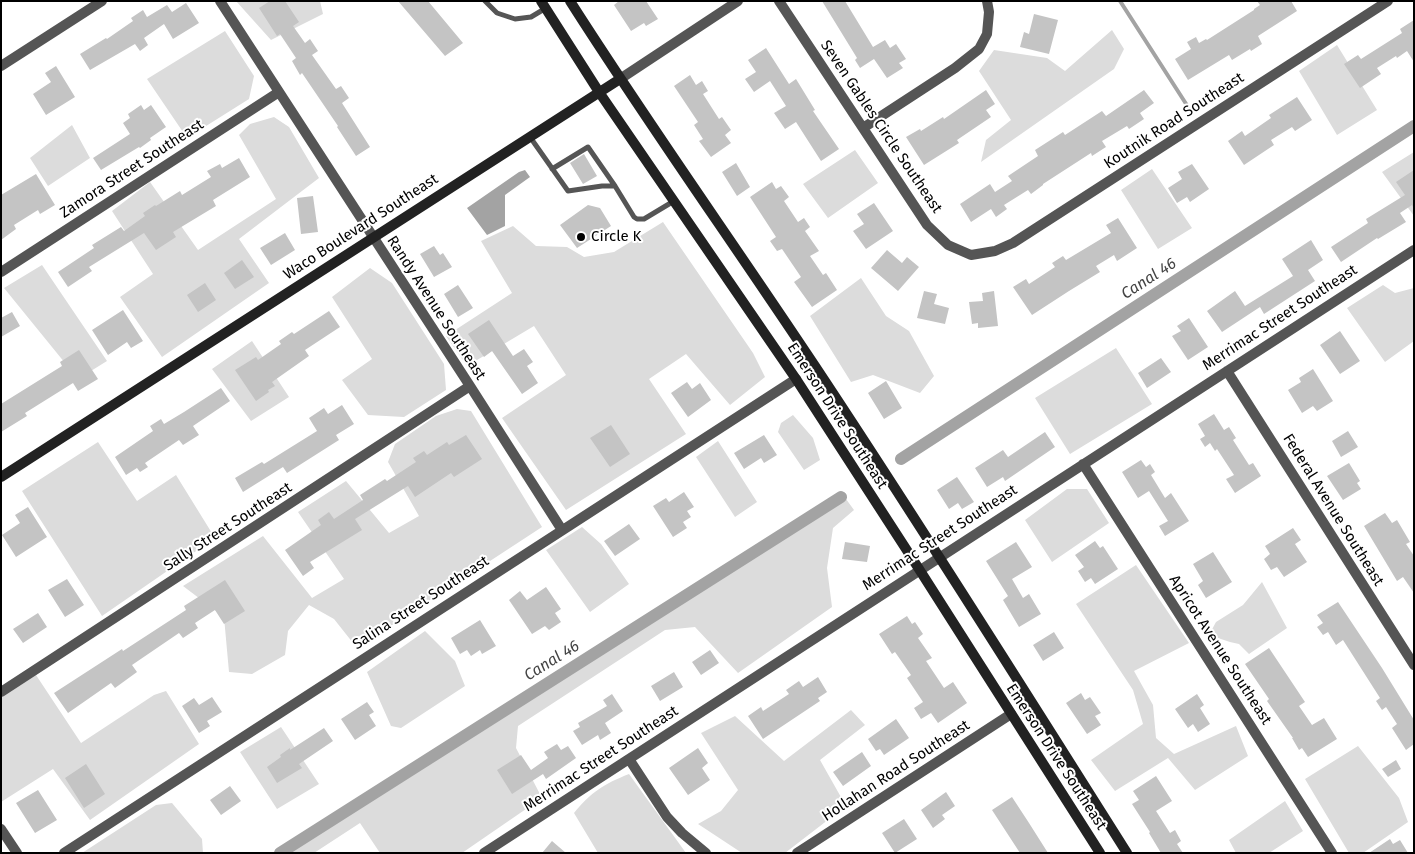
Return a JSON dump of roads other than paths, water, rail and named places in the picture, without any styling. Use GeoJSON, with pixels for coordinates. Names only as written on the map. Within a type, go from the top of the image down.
{"type":"FeatureCollection","features":[{"type":"Feature","properties":{"kind":"street"},"geometry":{"type":"LineString","coordinates":[[1,66],[102,1]]}},
{"type":"Feature","properties":{"kind":"street","name":"Randy Avenue Southeast"},"geometry":{"type":"LineString","coordinates":[[220,1],[562,530]]}},
{"type":"Feature","properties":{"kind":"street","name":"Emerson Drive Southeast"},"geometry":{"type":"LineString","coordinates":[[570,1],[620,79],[810,358],[1127,853]]}},
{"type":"Feature","properties":{"kind":"street","name":"Waco Boulevard Southeast"},"geometry":{"type":"LineString","coordinates":[[1,477],[620,79],[738,1]]}},
{"type":"Feature","properties":{"kind":"street","name":"Seven Gables Circle Southeast"},"geometry":{"type":"LineString","coordinates":[[779,1],[927,225],[948,245],[972,255]]}},
{"type":"Feature","properties":{"kind":"street"},"geometry":{"type":"LineString","coordinates":[[863,128],[955,68],[979,49],[987,34],[989,12],[987,1]]}},
{"type":"Feature","properties":{"kind":"street","name":"Koutnik Road Southeast"},"geometry":{"type":"LineString","coordinates":[[972,255],[995,251],[1013,243],[1388,1]]}},
{"type":"Feature","properties":{"kind":"street","name":"Emerson Drive Southeast"},"geometry":{"type":"LineString","coordinates":[[543,5],[599,92],[796,379],[1100,853]]}},
{"type":"Feature","properties":{"kind":"street","name":"Zamora Street Southeast"},"geometry":{"type":"LineString","coordinates":[[1,272],[279,92]]}},
{"type":"Feature","properties":{"kind":"street","name":"Merrimac Street Southeast"},"geometry":{"type":"LineString","coordinates":[[484,853],[919,569],[1414,250]]}},
{"type":"Feature","properties":{"kind":"street","name":"Federal Avenue Southeast"},"geometry":{"type":"LineString","coordinates":[[1227,371],[1414,665]]}},
{"type":"Feature","properties":{"kind":"street","name":"Salina Street Southeast"},"geometry":{"type":"LineString","coordinates":[[64,853],[796,379]]}},
{"type":"Feature","properties":{"kind":"street","name":"Sally Street Southeast"},"geometry":{"type":"LineString","coordinates":[[1,692],[470,386]]}},
{"type":"Feature","properties":{"kind":"street","name":"Apricot Avenue Southeast"},"geometry":{"type":"LineString","coordinates":[[1083,464],[1332,853]]}},
{"type":"Feature","properties":{"kind":"street","name":"Hollahan Road Southeast"},"geometry":{"type":"LineString","coordinates":[[797,853],[1011,714]]}},
{"type":"Feature","properties":{"kind":"street"},"geometry":{"type":"LineString","coordinates":[[629,759],[667,817],[682,833],[706,853]]}},
{"type":"Feature","properties":{"kind":"street"},"geometry":{"type":"LineString","coordinates":[[1,828],[17,853]]}},
{"type":"Feature","properties":{"kind":"lane"},"geometry":{"type":"LineString","coordinates":[[485,1],[497,13],[515,19],[531,16],[543,5]]}},
{"type":"Feature","properties":{"kind":"lane"},"geometry":{"type":"LineString","coordinates":[[530,136],[568,191],[615,186]]}},
{"type":"Feature","properties":{"kind":"lane"},"geometry":{"type":"LineString","coordinates":[[552,169],[588,147],[637,219],[644,219],[674,201]]}},
{"type":"Feature","properties":{"kind":"waterway"},"geometry":{"type":"LineString","coordinates":[[1120,1],[1190,110]]}},
{"type":"Feature","properties":{"kind":"waterway","name":"Canal 46"},"geometry":{"type":"LineString","coordinates":[[901,459],[1414,126]]}},
{"type":"Feature","properties":{"kind":"waterway","name":"Canal 46"},"geometry":{"type":"LineString","coordinates":[[280,853],[841,497]]}},
{"type":"Feature","properties":{"kind":"place","name":"Circle K"},"geometry":{"type":"Point","coordinates":[581,237]}}]}
